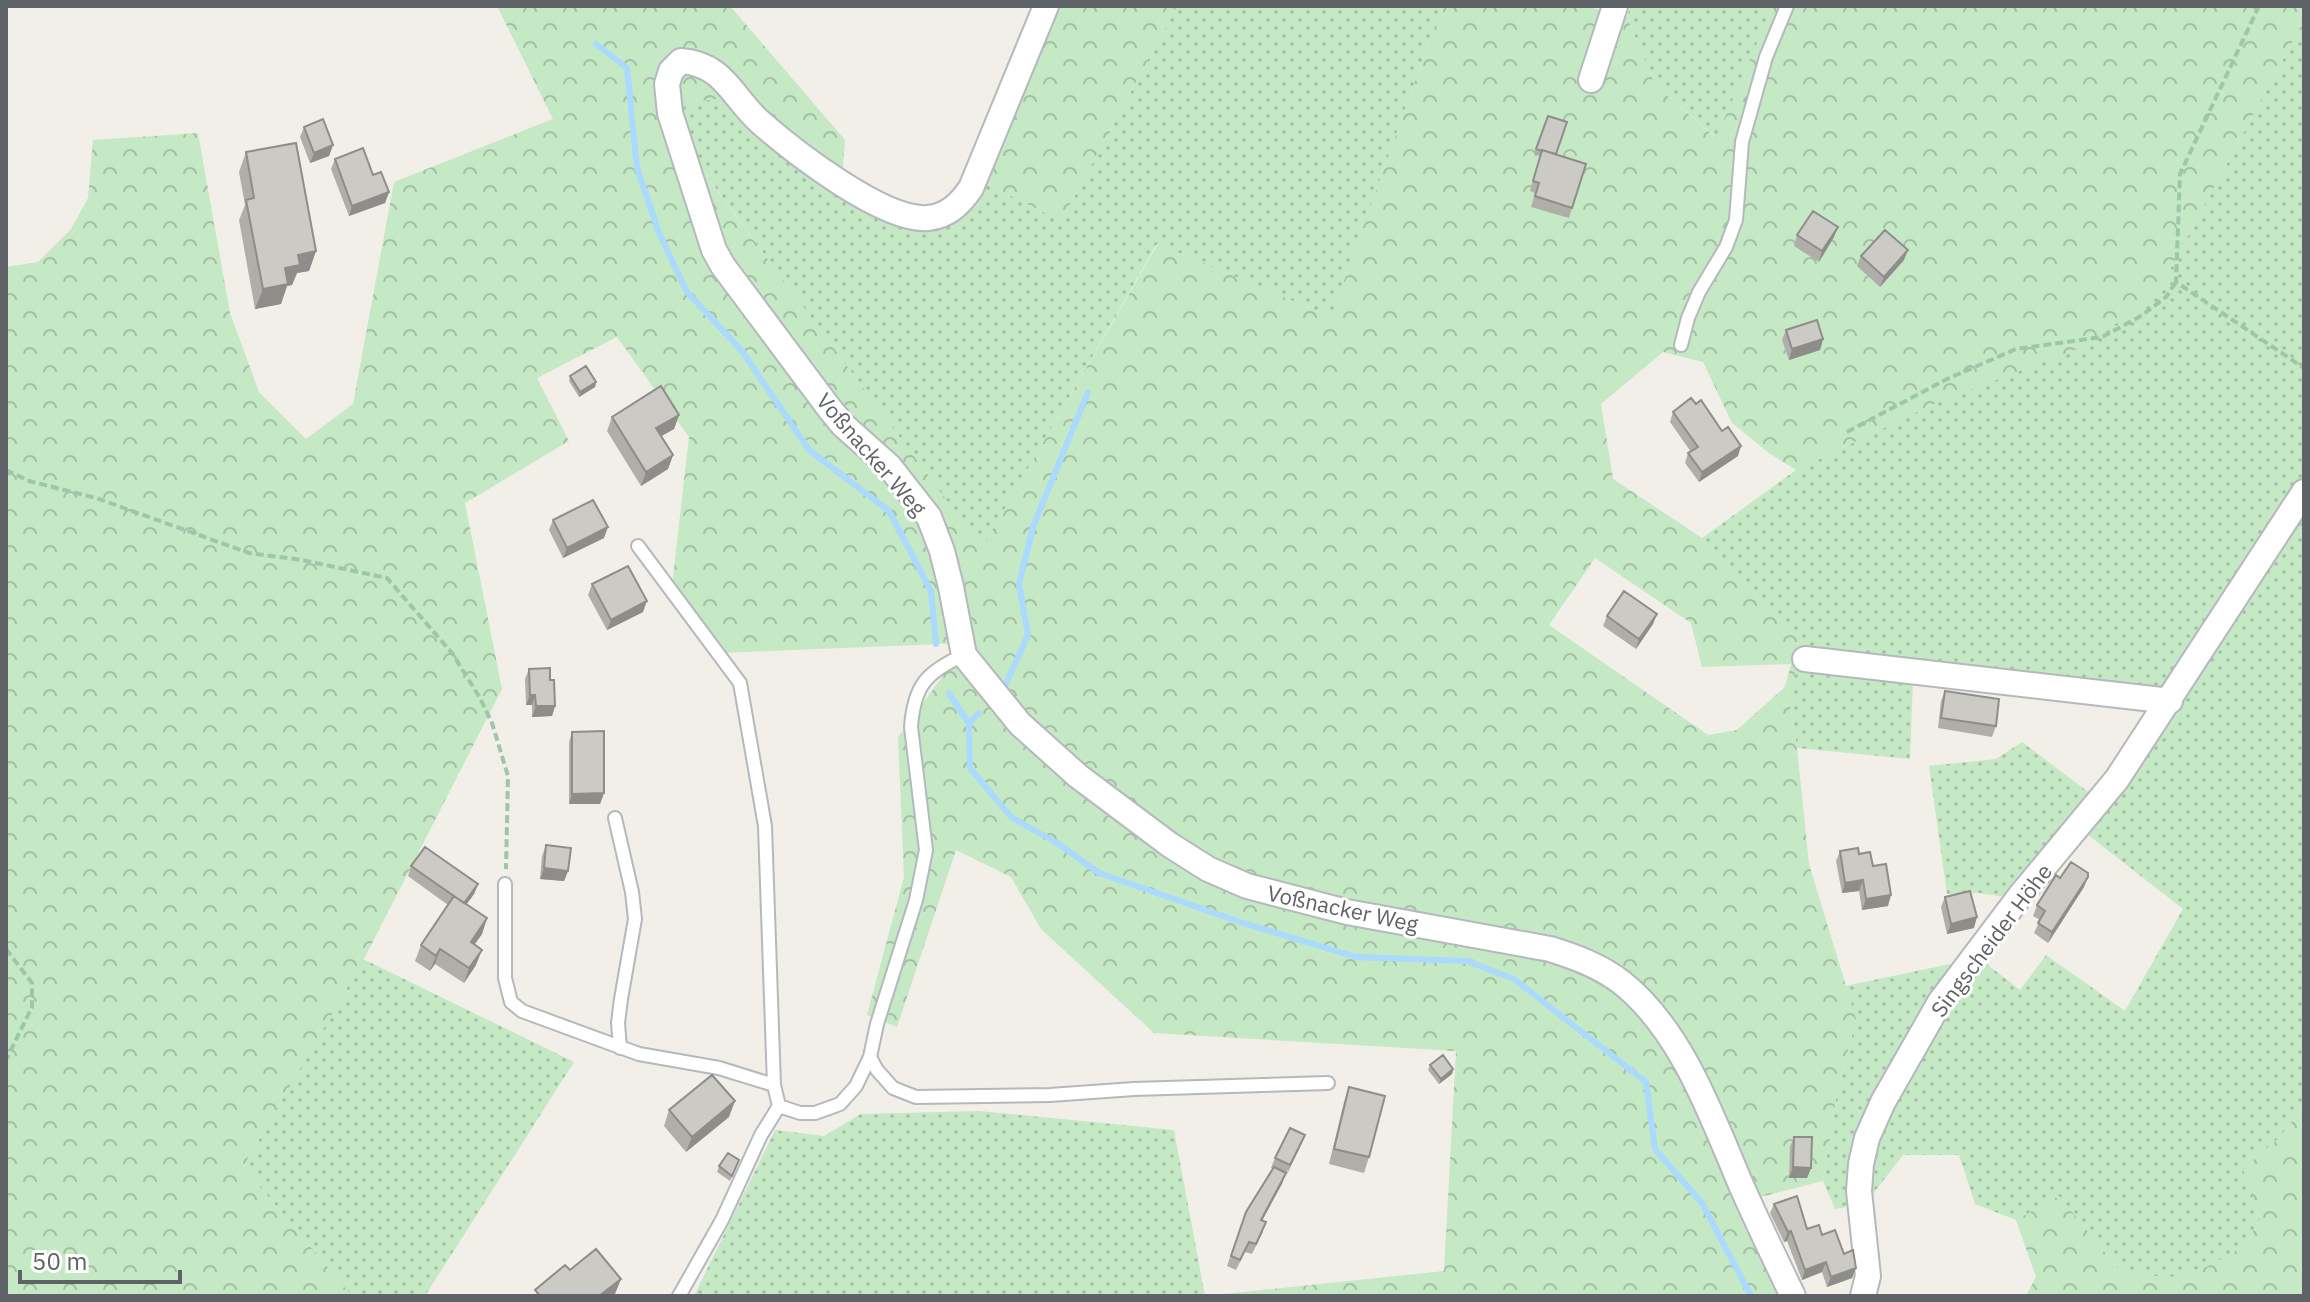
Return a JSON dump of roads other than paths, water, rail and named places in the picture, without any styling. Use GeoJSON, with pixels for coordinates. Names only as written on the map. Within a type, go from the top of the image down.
{"type":"FeatureCollection","features":[{"type":"Feature","properties":{"kind":"street","name":"Voßnacker Weg"},"geometry":{"type":"LineString","coordinates":[[1046,6],[971,188],[951,211],[936,217],[913,218],[856,193],[761,122],[722,77],[708,67],[681,61],[671,71],[667,84],[670,113],[714,250],[723,266],[836,417],[889,466],[929,517],[942,551],[964,655],[1020,724],[1048,751],[1170,845],[1208,869],[1247,886],[1316,905],[1550,949],[1606,971],[1625,985],[1653,1016],[1685,1061],[1793,1296]]}},
{"type":"Feature","properties":{"kind":"street"},"geometry":{"type":"LineString","coordinates":[[1591,80],[1615,6]]}},
{"type":"Feature","properties":{"kind":"street","name":"Singscheider Höhe"},"geometry":{"type":"LineString","coordinates":[[1863,1296],[1868,1276],[1860,1177],[1867,1138],[1883,1102],[1940,1002],[2020,896],[2117,779],[2304,492]]}},
{"type":"Feature","properties":{"kind":"street"},"geometry":{"type":"LineString","coordinates":[[1805,659],[2170,701]]}},
{"type":"Feature","properties":{"kind":"lane"},"geometry":{"type":"LineString","coordinates":[[1681,345],[1699,292],[1726,247],[1736,220],[1742,142],[1766,57],[1787,6]]}},
{"type":"Feature","properties":{"kind":"lane"},"geometry":{"type":"LineString","coordinates":[[638,546],[740,683],[765,826],[774,1085],[779,1106],[761,1135],[722,1220],[679,1296]]}},
{"type":"Feature","properties":{"kind":"lane"},"geometry":{"type":"LineString","coordinates":[[779,1106],[800,1113],[815,1113],[840,1104],[856,1086],[870,1057],[877,1024],[916,900],[926,850],[911,727],[912,709],[917,691],[928,677],[940,666],[964,655]]}},
{"type":"Feature","properties":{"kind":"lane"},"geometry":{"type":"LineString","coordinates":[[615,818],[635,919],[618,1023],[620,1048]]}},
{"type":"Feature","properties":{"kind":"lane"},"geometry":{"type":"LineString","coordinates":[[505,884],[505,978],[511,1002],[533,1017],[639,1054],[719,1068],[774,1085]]}},
{"type":"Feature","properties":{"kind":"lane"},"geometry":{"type":"LineString","coordinates":[[870,1057],[893,1088],[916,1097],[1050,1095],[1328,1083]]}},
{"type":"Feature","properties":{"kind":"waterway"},"geometry":{"type":"LineString","coordinates":[[596,44],[627,68],[637,168],[659,233],[687,292],[742,351],[809,450],[889,511],[931,591],[936,644]]}},
{"type":"Feature","properties":{"kind":"waterway"},"geometry":{"type":"LineString","coordinates":[[1005,686],[1028,635],[1019,584],[1033,527],[1088,392]]}},
{"type":"Feature","properties":{"kind":"waterway"},"geometry":{"type":"LineString","coordinates":[[949,693],[969,724],[970,768],[1011,817],[1057,843],[1099,873],[1243,923],[1356,957],[1467,961],[1514,979],[1646,1082],[1655,1149],[1702,1203],[1751,1296]]}},
{"type":"Feature","properties":{"kind":"waterway"},"geometry":{"type":"LineString","coordinates":[[969,724],[979,713]]}}]}
